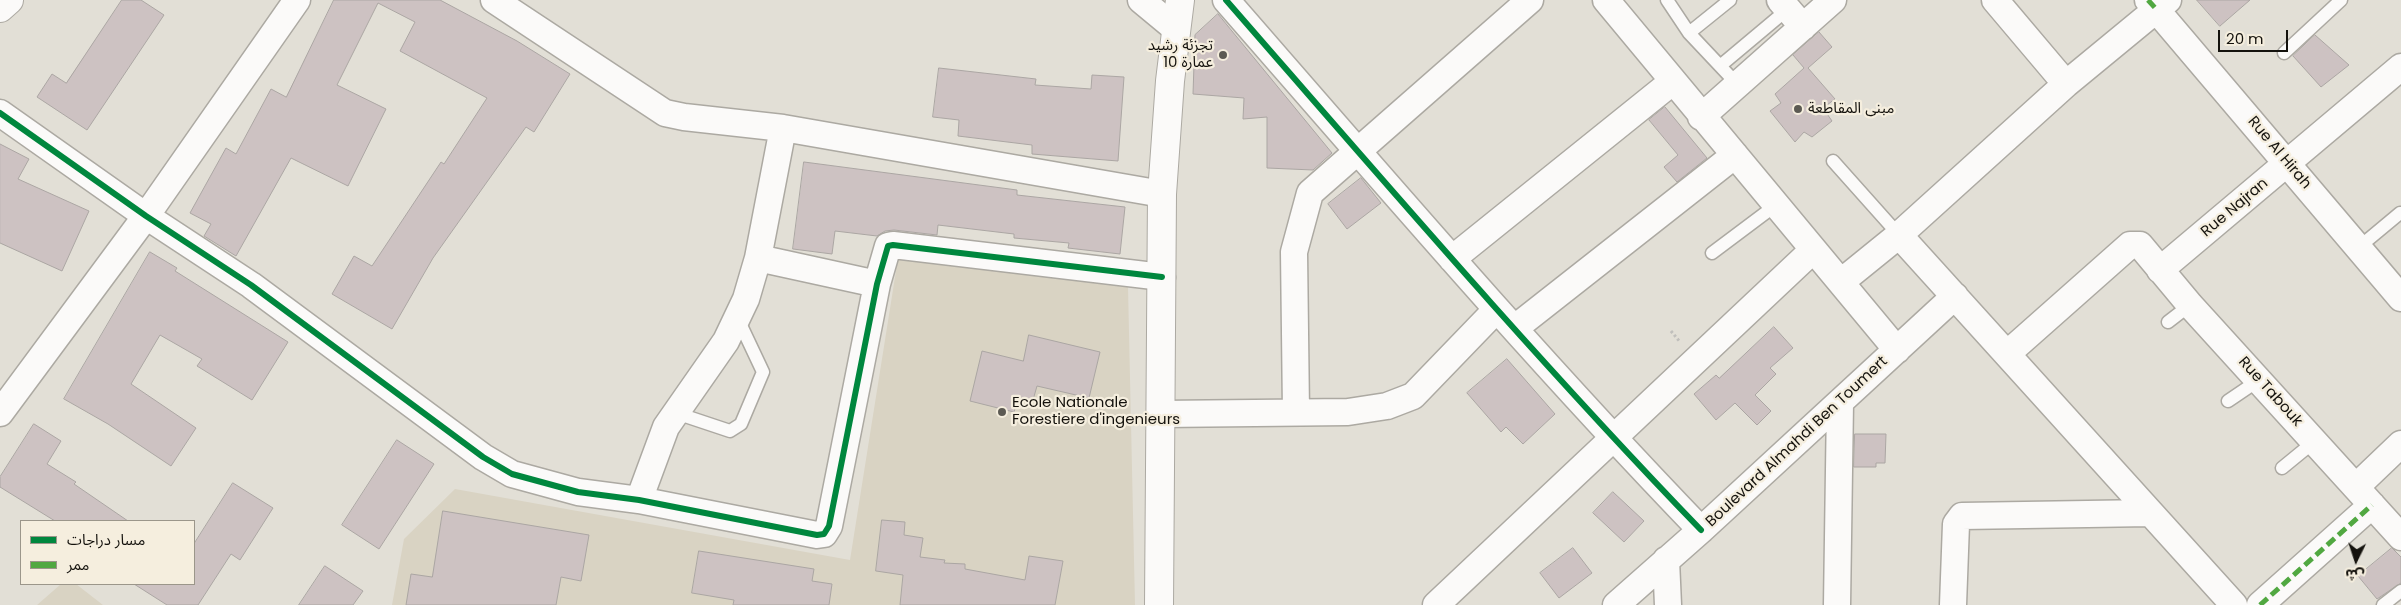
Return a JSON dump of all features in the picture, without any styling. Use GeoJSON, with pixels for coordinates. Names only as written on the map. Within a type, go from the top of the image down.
{"type":"FeatureCollection","features":[{"type":"Feature","properties":{"kind":"street"},"geometry":{"type":"LineString","coordinates":[[0,8],[9,0]]}},
{"type":"Feature","properties":{"kind":"street"},"geometry":{"type":"LineString","coordinates":[[0,414],[146,216],[297,0]]}},
{"type":"Feature","properties":{"kind":"street"},"geometry":{"type":"LineString","coordinates":[[494,0],[665,113],[684,117],[783,128],[1162,194]]}},
{"type":"Feature","properties":{"kind":"street"},"geometry":{"type":"LineString","coordinates":[[1141,0],[1176,29]]}},
{"type":"Feature","properties":{"kind":"street"},"geometry":{"type":"LineString","coordinates":[[1159,605],[1162,194],[1170,82],[1180,0]]}},
{"type":"Feature","properties":{"kind":"street"},"geometry":{"type":"LineString","coordinates":[[1226,0],[1496,310],[1515,328],[1613,439],[1701,530]]}},
{"type":"Feature","properties":{"kind":"street"},"geometry":{"type":"LineString","coordinates":[[1296,412],[1294,252],[1310,193],[1530,0]]}},
{"type":"Feature","properties":{"kind":"street"},"geometry":{"type":"LineString","coordinates":[[1606,0],[1701,118],[1735,155],[1897,350]]}},
{"type":"Feature","properties":{"kind":"street"},"geometry":{"type":"LineString","coordinates":[[1701,118],[1738,85],[1791,12],[1834,0]]}},
{"type":"Feature","properties":{"kind":"street"},"geometry":{"type":"LineString","coordinates":[[1995,0],[2066,84]]}},
{"type":"Feature","properties":{"kind":"street"},"geometry":{"type":"LineString","coordinates":[[1841,282],[1900,234],[2158,3]]}},
{"type":"Feature","properties":{"kind":"street","name":"Rue Al Hirah"},"geometry":{"type":"LineString","coordinates":[[2158,3],[2401,298]]}},
{"type":"Feature","properties":{"kind":"street","name":"Rue Najran"},"geometry":{"type":"LineString","coordinates":[[2160,270],[2401,67]]}},
{"type":"Feature","properties":{"kind":"street"},"geometry":{"type":"LineString","coordinates":[[1452,259],[1672,82]]}},
{"type":"Feature","properties":{"kind":"street"},"geometry":{"type":"LineString","coordinates":[[0,113],[146,216],[251,285],[490,461],[512,474],[578,492],[639,500],[817,535],[828,531],[885,249],[893,245],[1162,277]]}},
{"type":"Feature","properties":{"kind":"street"},"geometry":{"type":"LineString","coordinates":[[639,500],[666,427],[726,341],[738,318],[758,258],[783,128]]}},
{"type":"Feature","properties":{"kind":"street"},"geometry":{"type":"LineString","coordinates":[[1515,328],[1735,155]]}},
{"type":"Feature","properties":{"kind":"street"},"geometry":{"type":"LineString","coordinates":[[1900,234],[2234,605]]}},
{"type":"Feature","properties":{"kind":"street","name":"Rue Tabouk"},"geometry":{"type":"LineString","coordinates":[[2008,353],[2130,245],[2140,245],[2190,305],[2401,537]]}},
{"type":"Feature","properties":{"kind":"street"},"geometry":{"type":"LineString","coordinates":[[1436,605],[1613,439],[1695,359],[1814,250]]}},
{"type":"Feature","properties":{"kind":"street"},"geometry":{"type":"LineString","coordinates":[[758,258],[877,284]]}},
{"type":"Feature","properties":{"kind":"street","name":"Boulevard Almahdi Ben Toumert"},"geometry":{"type":"LineString","coordinates":[[1616,605],[1701,530],[1955,296]]}},
{"type":"Feature","properties":{"kind":"street"},"geometry":{"type":"LineString","coordinates":[[1161,414],[1358,410],[1387,406],[1413,396],[1496,310]]}},
{"type":"Feature","properties":{"kind":"street"},"geometry":{"type":"LineString","coordinates":[[1837,605],[1840,403]]}},
{"type":"Feature","properties":{"kind":"street"},"geometry":{"type":"LineString","coordinates":[[2260,605],[2364,495],[2401,444]]}},
{"type":"Feature","properties":{"kind":"street"},"geometry":{"type":"LineString","coordinates":[[1953,605],[1956,524],[1962,516],[2150,513]]}},
{"type":"Feature","properties":{"kind":"street"},"geometry":{"type":"LineString","coordinates":[[1666,560],[1668,605]]}},
{"type":"Feature","properties":{"kind":"lane"},"geometry":{"type":"LineString","coordinates":[[1667,0],[1690,33],[1738,85]]}},
{"type":"Feature","properties":{"kind":"lane"},"geometry":{"type":"LineString","coordinates":[[1690,33],[1730,0]]}},
{"type":"Feature","properties":{"kind":"lane"},"geometry":{"type":"LineString","coordinates":[[2284,53],[2341,0]]}},
{"type":"Feature","properties":{"kind":"lane"},"geometry":{"type":"LineString","coordinates":[[1720,66],[1791,12]]}},
{"type":"Feature","properties":{"kind":"lane"},"geometry":{"type":"LineString","coordinates":[[1833,161],[1900,234]]}},
{"type":"Feature","properties":{"kind":"lane"},"geometry":{"type":"LineString","coordinates":[[1712,253],[1776,205]]}},
{"type":"Feature","properties":{"kind":"lane"},"geometry":{"type":"LineString","coordinates":[[2358,248],[2400,213]]}},
{"type":"Feature","properties":{"kind":"lane"},"geometry":{"type":"LineString","coordinates":[[2168,322],[2190,305]]}},
{"type":"Feature","properties":{"kind":"lane"},"geometry":{"type":"LineString","coordinates":[[676,413],[730,431],[741,424],[763,372],[738,318]]}},
{"type":"Feature","properties":{"kind":"lane"},"geometry":{"type":"LineString","coordinates":[[2228,401],[2259,380]]}},
{"type":"Feature","properties":{"kind":"lane"},"geometry":{"type":"LineString","coordinates":[[2282,468],[2315,441]]}},
{"type":"Feature","properties":{"kind":"lane"},"geometry":{"type":"LineString","coordinates":[[2383,605],[2401,591]]}},
{"type":"Feature","properties":{"kind":"shaded area","name":"Ecole Nationale Forestiere d'ingenieurs"},"geometry":{"type":"Polygon","coordinates":[[[899,252],[1128,287],[1135,605],[392,605],[404,539],[455,489],[850,560],[899,252]]]}},
{"type":"Feature","properties":{"kind":"shaded area"},"geometry":{"type":"Polygon","coordinates":[[[60,585],[77,585],[103,605],[37,605],[60,585]]]}},
{"type":"Feature","properties":{"kind":"building"},"geometry":{"type":"Polygon","coordinates":[[[122,0],[141,0],[164,15],[87,130],[37,97],[52,74],[66,83],[122,0]]]}},
{"type":"Feature","properties":{"kind":"building"},"geometry":{"type":"Polygon","coordinates":[[[334,0],[440,0],[517,41],[570,74],[534,132],[526,127],[433,258],[392,329],[332,294],[354,256],[372,266],[441,162],[444,164],[487,98],[400,51],[415,22],[378,3],[337,85],[386,109],[348,186],[291,158],[236,256],[204,236],[211,224],[190,213],[226,148],[236,154],[271,89],[286,97],[334,0]]]}},
{"type":"Feature","properties":{"kind":"building"},"geometry":{"type":"Polygon","coordinates":[[[2197,0],[2250,0],[2220,26],[2197,0]]]}},
{"type":"Feature","properties":{"kind":"building"},"geometry":{"type":"Polygon","coordinates":[[[1218,14],[1332,153],[1313,170],[1267,168],[1267,117],[1243,119],[1244,98],[1193,94],[1195,35],[1218,14]]]}},
{"type":"Feature","properties":{"kind":"building","name":"مبنى المقاطعة"},"geometry":{"type":"Polygon","coordinates":[[[1819,32],[1832,47],[1808,68],[1835,99],[1823,108],[1832,121],[1812,137],[1804,132],[1795,142],[1770,111],[1781,103],[1775,94],[1804,68],[1793,55],[1819,32]]]}},
{"type":"Feature","properties":{"kind":"building"},"geometry":{"type":"Polygon","coordinates":[[[2315,35],[2349,65],[2321,87],[2293,56],[2315,35]]]}},
{"type":"Feature","properties":{"kind":"building"},"geometry":{"type":"Polygon","coordinates":[[[939,68],[1036,79],[1035,85],[1091,89],[1092,75],[1124,77],[1118,161],[1032,154],[1032,145],[958,136],[959,120],[933,117],[939,68]]]}},
{"type":"Feature","properties":{"kind":"building"},"geometry":{"type":"Polygon","coordinates":[[[1665,107],[1707,158],[1677,182],[1664,167],[1678,155],[1649,120],[1665,107]]]}},
{"type":"Feature","properties":{"kind":"building"},"geometry":{"type":"Polygon","coordinates":[[[0,144],[29,159],[18,179],[89,211],[62,271],[0,243],[0,144]]]}},
{"type":"Feature","properties":{"kind":"building"},"geometry":{"type":"Polygon","coordinates":[[[804,162],[1017,190],[1017,195],[1125,207],[1120,254],[1068,248],[1069,243],[1014,238],[1014,234],[938,225],[937,235],[894,230],[885,231],[877,236],[835,231],[832,254],[793,249],[804,162]]]}},
{"type":"Feature","properties":{"kind":"building"},"geometry":{"type":"Polygon","coordinates":[[[1361,178],[1381,203],[1347,229],[1328,204],[1361,178]]]}},
{"type":"Feature","properties":{"kind":"building"},"geometry":{"type":"Polygon","coordinates":[[[150,252],[177,268],[175,271],[288,342],[252,400],[197,366],[202,359],[160,335],[131,384],[196,428],[171,466],[108,424],[64,399],[150,252]]]}},
{"type":"Feature","properties":{"kind":"building"},"geometry":{"type":"Polygon","coordinates":[[[1774,327],[1793,348],[1770,368],[1776,374],[1755,395],[1771,411],[1757,425],[1735,403],[1716,420],[1694,394],[1716,375],[1719,378],[1774,327]]]}},
{"type":"Feature","properties":{"kind":"building"},"geometry":{"type":"Polygon","coordinates":[[[1029,335],[1100,352],[1089,398],[1037,386],[1033,400],[1018,397],[1014,412],[970,401],[982,351],[1023,361],[1029,335]]]}},
{"type":"Feature","properties":{"kind":"building"},"geometry":{"type":"Polygon","coordinates":[[[1507,359],[1555,414],[1523,444],[1506,427],[1501,432],[1467,393],[1507,359]]]}},
{"type":"Feature","properties":{"kind":"building"},"geometry":{"type":"Polygon","coordinates":[[[34,424],[61,441],[47,464],[76,482],[74,484],[127,520],[53,520],[0,487],[0,477],[34,424]]]}},
{"type":"Feature","properties":{"kind":"building"},"geometry":{"type":"Polygon","coordinates":[[[1855,434],[1886,434],[1885,463],[1876,463],[1876,467],[1854,467],[1855,434]]]}},
{"type":"Feature","properties":{"kind":"building"},"geometry":{"type":"Polygon","coordinates":[[[397,440],[434,464],[379,549],[342,525],[397,440]]]}},
{"type":"Feature","properties":{"kind":"building"},"geometry":{"type":"Polygon","coordinates":[[[233,483],[273,508],[240,560],[231,554],[198,605],[167,605],[136,585],[195,585],[195,542],[233,483]]]}},
{"type":"Feature","properties":{"kind":"building"},"geometry":{"type":"Polygon","coordinates":[[[1613,492],[1644,521],[1624,542],[1593,513],[1613,492]]]}},
{"type":"Feature","properties":{"kind":"building"},"geometry":{"type":"Polygon","coordinates":[[[443,511],[589,535],[581,581],[561,577],[556,605],[406,605],[411,574],[432,577],[443,511]]]}},
{"type":"Feature","properties":{"kind":"building"},"geometry":{"type":"Polygon","coordinates":[[[882,520],[905,522],[904,535],[923,538],[920,557],[945,560],[944,563],[965,564],[965,569],[1025,580],[1029,556],[1063,561],[1055,605],[900,605],[903,575],[876,571],[882,520]]]}},
{"type":"Feature","properties":{"kind":"building"},"geometry":{"type":"Polygon","coordinates":[[[1573,548],[1592,573],[1559,598],[1540,573],[1573,548]]]}},
{"type":"Feature","properties":{"kind":"building"},"geometry":{"type":"Polygon","coordinates":[[[2392,548],[2401,557],[2401,583],[2377,599],[2358,576],[2392,548]]]}},
{"type":"Feature","properties":{"kind":"building"},"geometry":{"type":"Polygon","coordinates":[[[699,551],[814,569],[812,581],[832,584],[829,605],[733,605],[734,600],[692,593],[699,551]]]}},
{"type":"Feature","properties":{"kind":"building"},"geometry":{"type":"Polygon","coordinates":[[[325,566],[363,591],[353,605],[299,605],[325,566]]]}},
{"type":"Feature","properties":{"kind":"marked path"},"geometry":{"type":"LineString","coordinates":[[2148,0],[2157,10]]}},
{"type":"Feature","properties":{"kind":"marked path"},"geometry":{"type":"LineString","coordinates":[[2260,605],[2372,505]]}},
{"type":"Feature","properties":{"kind":"cycle path"},"geometry":{"type":"LineString","coordinates":[[1226,0],[1519,334],[1701,530]]}},
{"type":"Feature","properties":{"kind":"cycle path"},"geometry":{"type":"LineString","coordinates":[[0,113],[146,216],[251,285],[483,457],[512,474],[578,492],[639,500],[817,535],[824,534],[829,526],[877,284],[888,246],[893,245],[1162,277]]}},
{"type":"Feature","properties":{"kind":"place","name":"تجزئة رشيد عمارة 10"},"geometry":{"type":"Point","coordinates":[1223,55]}},
{"type":"Feature","properties":{"kind":"place","name":"مبنى المقاطعة"},"geometry":{"type":"Point","coordinates":[1798,109]}},
{"type":"Feature","properties":{"kind":"place","name":"Ecole Nationale Forestiere d'ingenieurs"},"geometry":{"type":"Point","coordinates":[1002,412]}}]}
